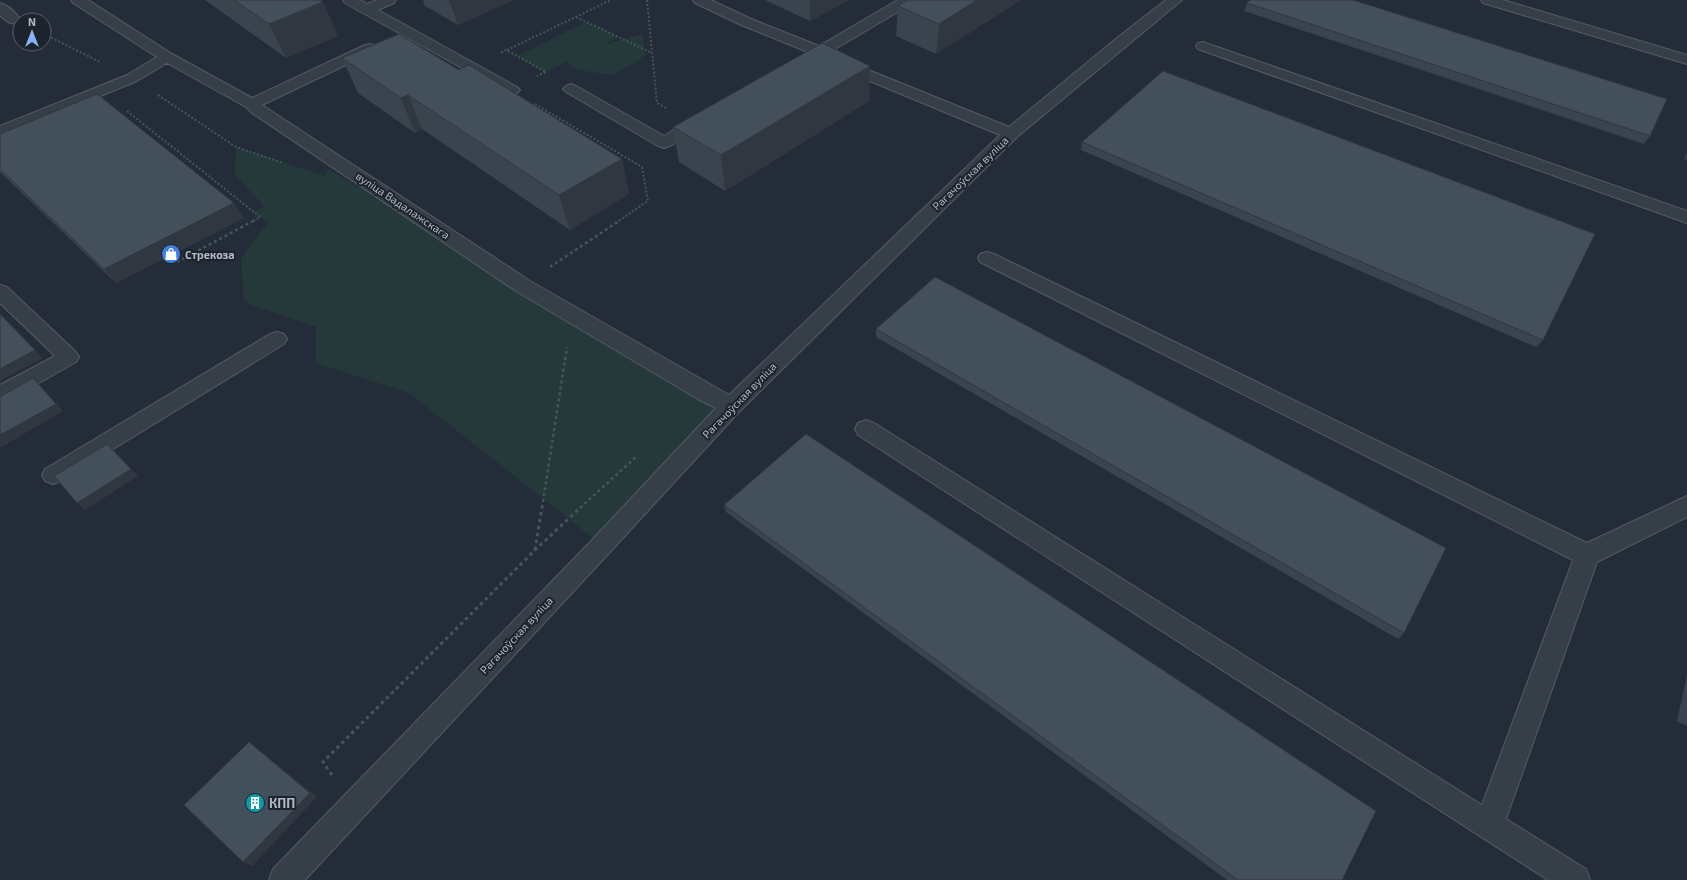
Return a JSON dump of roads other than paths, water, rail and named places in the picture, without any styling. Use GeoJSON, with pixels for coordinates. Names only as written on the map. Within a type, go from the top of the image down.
{"type":"FeatureCollection","features":[{"type":"Feature","properties":{"kind":"street","name":"вуліца Вадалажскага"},"geometry":{"type":"LineString","coordinates":[[78,0],[167,57],[252,104],[258,110],[523,286],[698,389],[731,406]]}},
{"type":"Feature","properties":{"kind":"street"},"geometry":{"type":"LineString","coordinates":[[350,0],[512,90]]}},
{"type":"Feature","properties":{"kind":"street"},"geometry":{"type":"LineString","coordinates":[[367,9],[388,0]]}},
{"type":"Feature","properties":{"kind":"street"},"geometry":{"type":"LineString","coordinates":[[700,0],[746,22],[820,52],[829,59],[1011,134]]}},
{"type":"Feature","properties":{"kind":"street"},"geometry":{"type":"LineString","coordinates":[[790,69],[908,0]]}},
{"type":"Feature","properties":{"kind":"street","name":"Рагачоўская вуліца"},"geometry":{"type":"LineString","coordinates":[[284,880],[602,545],[731,406],[1011,134],[1122,41],[1175,0]]}},
{"type":"Feature","properties":{"kind":"street"},"geometry":{"type":"LineString","coordinates":[[1488,0],[1687,60]]}},
{"type":"Feature","properties":{"kind":"street"},"geometry":{"type":"LineString","coordinates":[[0,7],[12,18]]}},
{"type":"Feature","properties":{"kind":"street"},"geometry":{"type":"LineString","coordinates":[[252,104],[407,31]]}},
{"type":"Feature","properties":{"kind":"street"},"geometry":{"type":"LineString","coordinates":[[1203,46],[1687,217]]}},
{"type":"Feature","properties":{"kind":"street"},"geometry":{"type":"LineString","coordinates":[[0,132],[132,78],[167,57]]}},
{"type":"Feature","properties":{"kind":"street"},"geometry":{"type":"LineString","coordinates":[[572,89],[664,143],[714,113]]}},
{"type":"Feature","properties":{"kind":"street"},"geometry":{"type":"LineString","coordinates":[[987,258],[1588,555]]}},
{"type":"Feature","properties":{"kind":"street"},"geometry":{"type":"LineString","coordinates":[[0,292],[69,357],[0,395]]}},
{"type":"Feature","properties":{"kind":"street"},"geometry":{"type":"LineString","coordinates":[[53,475],[277,339]]}},
{"type":"Feature","properties":{"kind":"street"},"geometry":{"type":"LineString","coordinates":[[866,429],[1575,880]]}},
{"type":"Feature","properties":{"kind":"street"},"geometry":{"type":"LineString","coordinates":[[1489,826],[1588,555],[1687,506]]}},
{"type":"Feature","properties":{"kind":"place","name":"Стрекоза"},"geometry":{"type":"Point","coordinates":[171,254]}},
{"type":"Feature","properties":{"kind":"place","name":"КПП"},"geometry":{"type":"Point","coordinates":[255,803]}}]}
